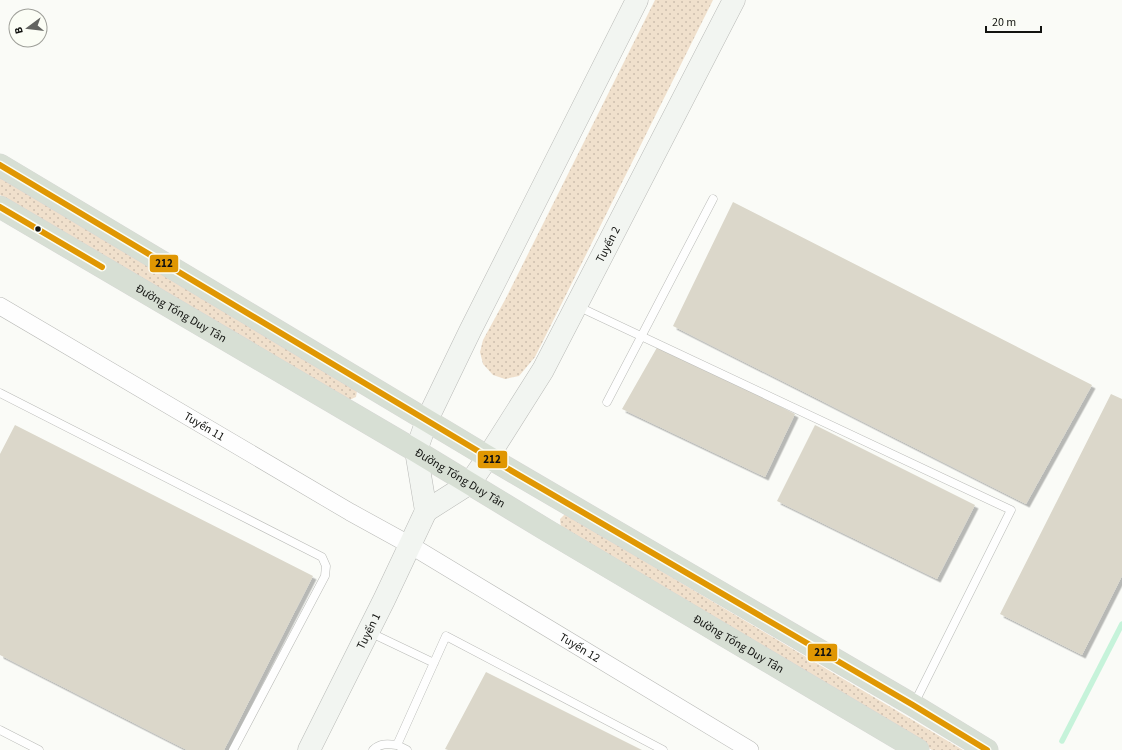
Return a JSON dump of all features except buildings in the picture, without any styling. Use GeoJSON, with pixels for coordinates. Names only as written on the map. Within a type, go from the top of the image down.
{"type":"FeatureCollection","features":[{"type":"Feature","properties":{"kind":"highway"},"geometry":{"type":"LineString","coordinates":[[0,165],[488,457],[988,750]]}},
{"type":"Feature","properties":{"kind":"highway","name":"Đường Tống Duy Tân"},"geometry":{"type":"LineString","coordinates":[[0,207],[416,451],[918,750]]}},
{"type":"Feature","properties":{"kind":"main road"},"geometry":{"type":"LineString","coordinates":[[470,483],[426,512],[416,451],[427,420],[473,324],[637,0]]}},
{"type":"Feature","properties":{"kind":"main road","name":"Tuyến 2"},"geometry":{"type":"LineString","coordinates":[[470,483],[543,370],[734,0]]}},
{"type":"Feature","properties":{"kind":"main road","name":"Tuyến 1"},"geometry":{"type":"LineString","coordinates":[[309,750],[426,512]]}},
{"type":"Feature","properties":{"kind":"street","name":"Tuyến 11"},"geometry":{"type":"LineString","coordinates":[[0,306],[350,512],[410,545]]}},
{"type":"Feature","properties":{"kind":"street","name":"Tuyến 12"},"geometry":{"type":"LineString","coordinates":[[410,545],[750,750]]}},
{"type":"Feature","properties":{"kind":"lane"},"geometry":{"type":"LineString","coordinates":[[607,402],[713,199]]}},
{"type":"Feature","properties":{"kind":"lane"},"geometry":{"type":"LineString","coordinates":[[576,305],[1011,510],[913,705]]}},
{"type":"Feature","properties":{"kind":"lane"},"geometry":{"type":"LineString","coordinates":[[0,393],[322,557],[326,566],[325,576],[233,750]]}},
{"type":"Feature","properties":{"kind":"lane"},"geometry":{"type":"LineString","coordinates":[[368,632],[434,663]]}},
{"type":"Feature","properties":{"kind":"lane"},"geometry":{"type":"LineString","coordinates":[[397,745],[446,636],[663,750]]}},
{"type":"Feature","properties":{"kind":"lane"},"geometry":{"type":"LineString","coordinates":[[0,730],[39,750]]}},
{"type":"Feature","properties":{"kind":"lane"},"geometry":{"type":"LineString","coordinates":[[373,750],[377,746],[388,744],[397,745],[407,750]]}},
{"type":"Feature","properties":{"kind":"shaded area"},"geometry":{"type":"Polygon","coordinates":[[[655,0],[713,0],[535,357],[519,376],[505,379],[493,375],[483,364],[480,352],[483,340],[506,298],[655,0]]]}},
{"type":"Feature","properties":{"kind":"shaded area"},"geometry":{"type":"Polygon","coordinates":[[[0,175],[357,391],[356,397],[349,400],[341,398],[0,195],[0,175]]]}},
{"type":"Feature","properties":{"kind":"shaded area"},"geometry":{"type":"Polygon","coordinates":[[[565,514],[963,750],[932,750],[570,535],[561,528],[560,519],[565,514]]]}},
{"type":"Feature","properties":{"kind":"waterway"},"geometry":{"type":"LineString","coordinates":[[1062,741],[1122,624]]}},
{"type":"Feature","properties":{"kind":"transit line","name":"212"},"geometry":{"type":"LineString","coordinates":[[0,165],[488,457],[913,705],[987,750]]}},
{"type":"Feature","properties":{"kind":"transit line","name":"212"},"geometry":{"type":"LineString","coordinates":[[0,207],[102,267]]}}]}
